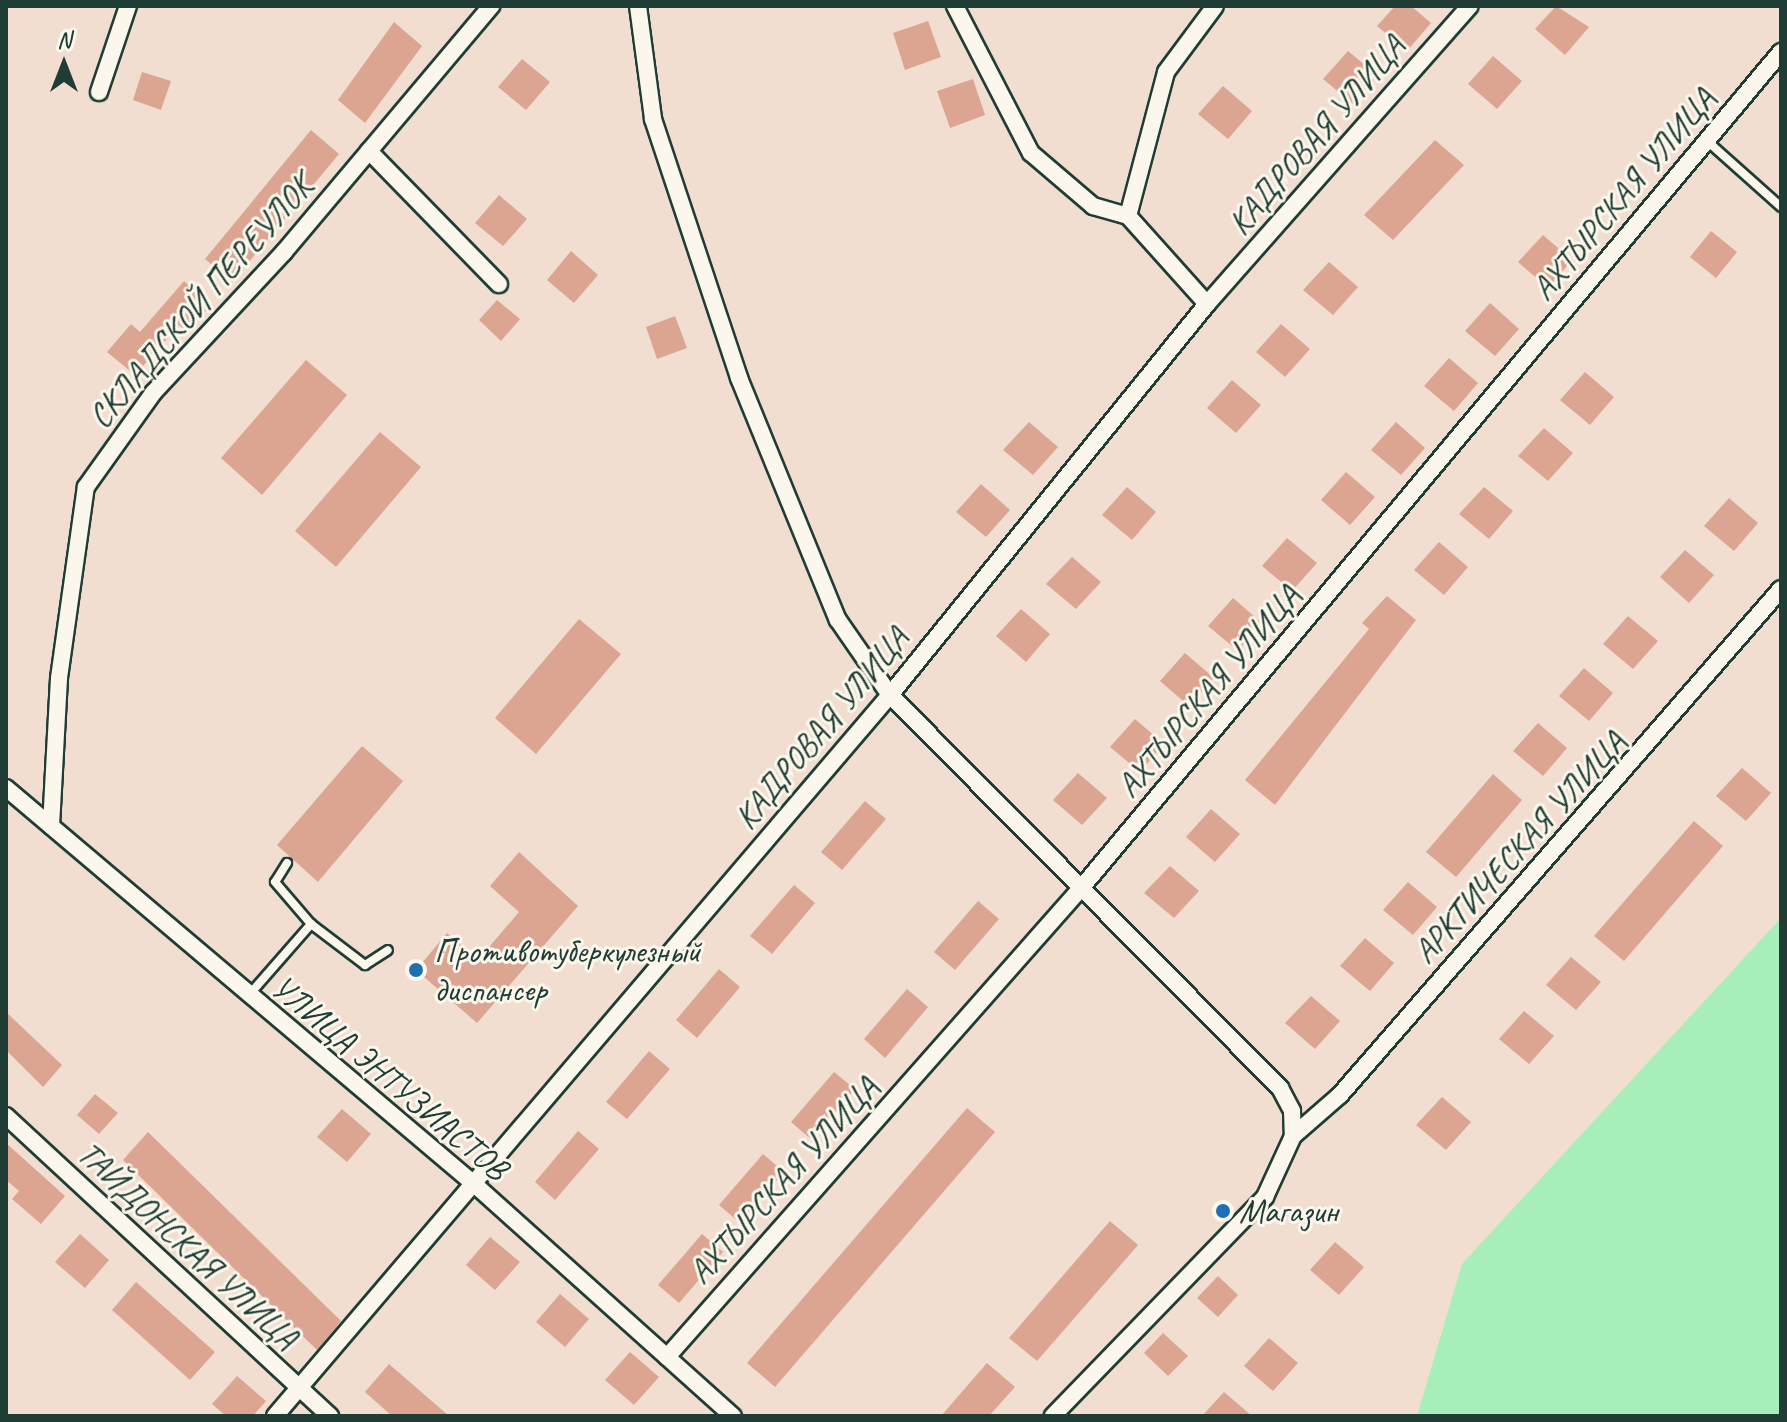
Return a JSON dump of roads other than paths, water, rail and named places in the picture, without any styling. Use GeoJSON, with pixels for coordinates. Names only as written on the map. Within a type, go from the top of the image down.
{"type":"FeatureCollection","features":[{"type":"Feature","properties":{"kind":"street"},"geometry":{"type":"LineString","coordinates":[[99,92],[128,6]]}},
{"type":"Feature","properties":{"kind":"street","name":"СКЛАДСКОЙ ПЕРЕУЛОК"},"geometry":{"type":"LineString","coordinates":[[51,826],[59,678],[86,487],[153,393],[369,151],[491,6]]}},
{"type":"Feature","properties":{"kind":"street"},"geometry":{"type":"LineString","coordinates":[[638,6],[653,119],[739,378],[838,620],[890,695],[1280,1088],[1293,1136],[1265,1197],[1053,1416]]}},
{"type":"Feature","properties":{"kind":"street"},"geometry":{"type":"LineString","coordinates":[[955,6],[1031,153],[1093,206],[1128,216],[1207,304]]}},
{"type":"Feature","properties":{"kind":"street"},"geometry":{"type":"LineString","coordinates":[[1128,216],[1166,72],[1215,6]]}},
{"type":"Feature","properties":{"kind":"street","name":"КАДРОВАЯ УЛИЦА"},"geometry":{"type":"LineString","coordinates":[[275,1416],[890,695],[1207,304],[1470,6]]}},
{"type":"Feature","properties":{"kind":"street","name":"АХТЫРСКАЯ УЛИЦА"},"geometry":{"type":"LineString","coordinates":[[667,1357],[1082,887],[1781,52]]}},
{"type":"Feature","properties":{"kind":"street"},"geometry":{"type":"LineString","coordinates":[[369,151],[499,284]]}},
{"type":"Feature","properties":{"kind":"street","name":"АРКТИЧЕСКАЯ УЛИЦА"},"geometry":{"type":"LineString","coordinates":[[1293,1136],[1340,1095],[1781,589]]}},
{"type":"Feature","properties":{"kind":"street","name":"УЛИЦА ЭНТУЗИАСТОВ"},"geometry":{"type":"LineString","coordinates":[[6,788],[247,996],[473,1183],[733,1416]]}},
{"type":"Feature","properties":{"kind":"street","name":"ТАЙДОНСКАЯ УЛИЦА"},"geometry":{"type":"LineString","coordinates":[[6,1116],[330,1416]]}},
{"type":"Feature","properties":{"kind":"lane"},"geometry":{"type":"LineString","coordinates":[[1707,141],[1781,207]]}},
{"type":"Feature","properties":{"kind":"lane"},"geometry":{"type":"LineString","coordinates":[[287,863],[275,882],[311,924],[365,965],[388,950]]}},
{"type":"Feature","properties":{"kind":"lane"},"geometry":{"type":"LineString","coordinates":[[247,996],[311,924]]}},
{"type":"Feature","properties":{"kind":"place","name":"Противотуберкулезный диспансер"},"geometry":{"type":"Point","coordinates":[416,970]}},
{"type":"Feature","properties":{"kind":"place","name":"Магазин"},"geometry":{"type":"Point","coordinates":[1223,1211]}}]}
